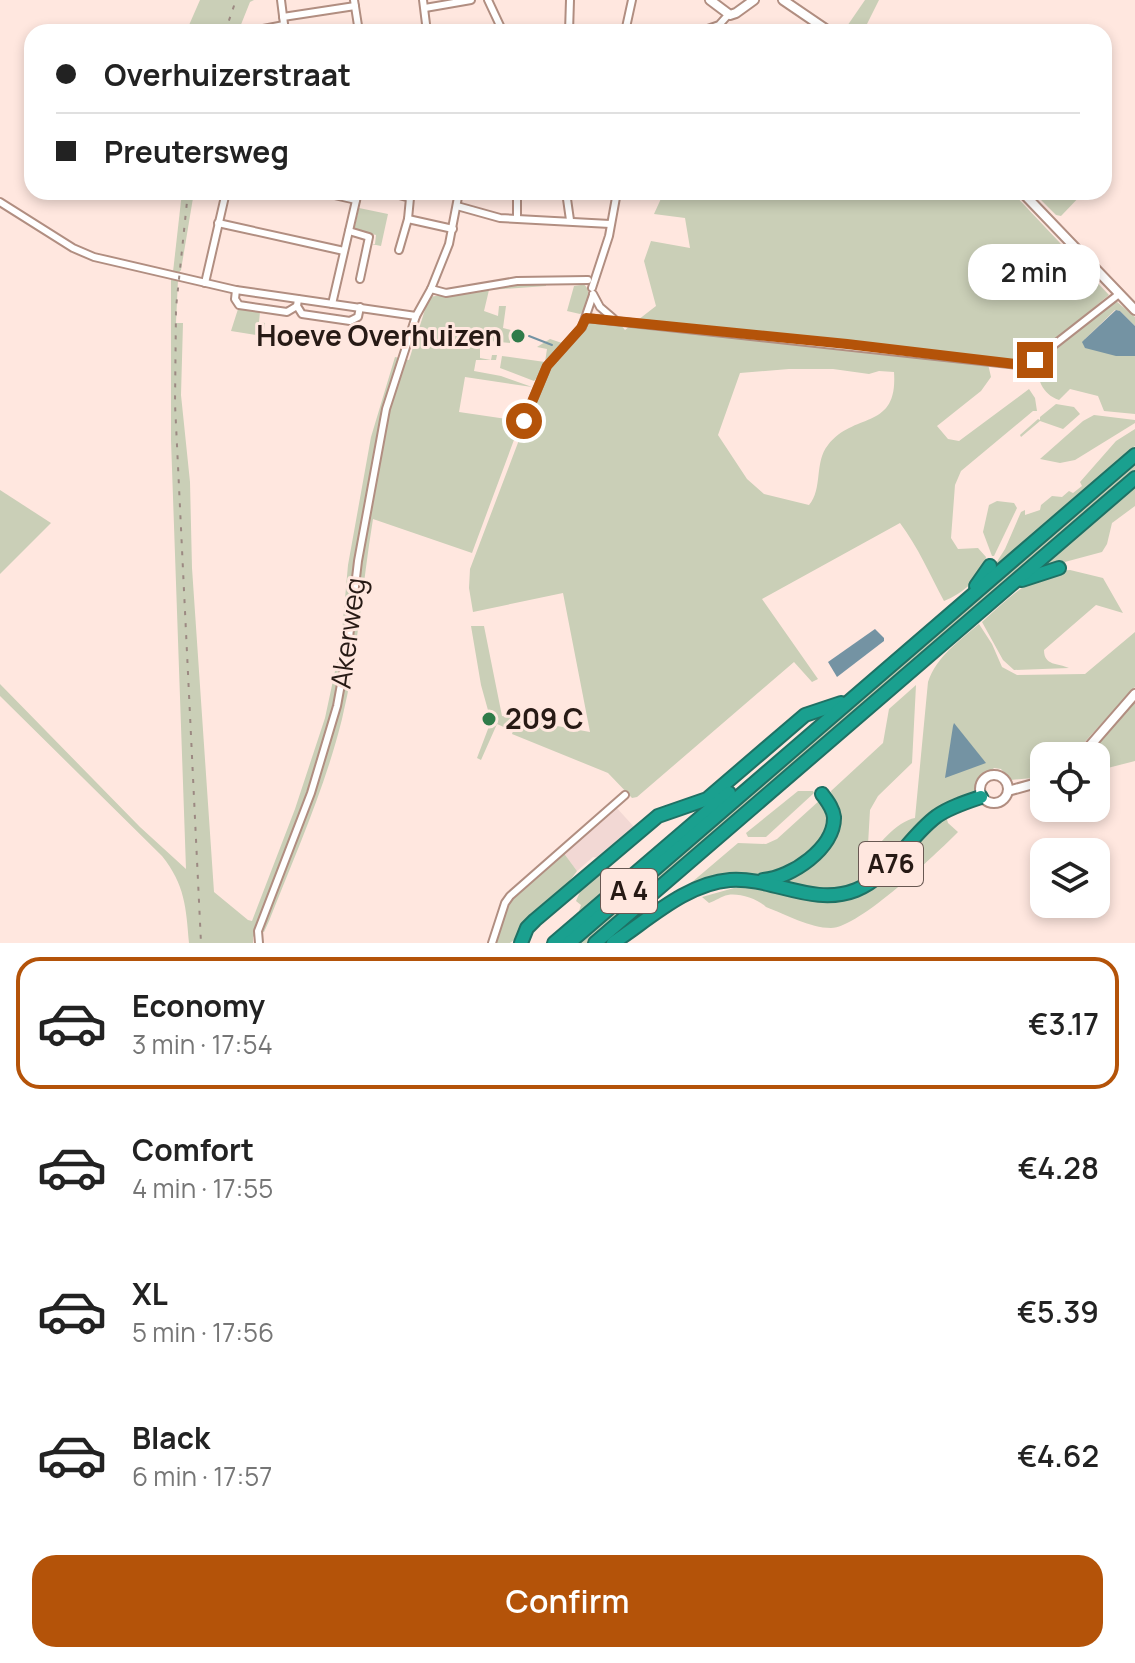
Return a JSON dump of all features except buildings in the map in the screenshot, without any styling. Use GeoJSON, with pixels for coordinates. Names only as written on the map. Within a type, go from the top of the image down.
{"type":"FeatureCollection","features":[{"type":"Feature","properties":{"kind":"highway"},"geometry":{"type":"LineString","coordinates":[[554,943],[848,701],[1135,455]]}},
{"type":"Feature","properties":{"kind":"highway"},"geometry":{"type":"LineString","coordinates":[[923,672],[941,645],[1135,478]]}},
{"type":"Feature","properties":{"kind":"highway"},"geometry":{"type":"LineString","coordinates":[[968,599],[990,566]]}},
{"type":"Feature","properties":{"kind":"highway"},"geometry":{"type":"LineString","coordinates":[[1011,584],[1059,568]]}},
{"type":"Feature","properties":{"kind":"highway","name":"A 4"},"geometry":{"type":"LineString","coordinates":[[595,943],[941,645]]}},
{"type":"Feature","properties":{"kind":"highway"},"geometry":{"type":"LineString","coordinates":[[521,943],[527,928],[535,920],[664,811],[707,799],[805,715],[848,701]]}},
{"type":"Feature","properties":{"kind":"highway"},"geometry":{"type":"LineString","coordinates":[[687,835],[824,708]]}},
{"type":"Feature","properties":{"kind":"highway","name":"A76"},"geometry":{"type":"LineString","coordinates":[[726,880],[778,878],[794,871],[827,840],[832,830],[834,816],[822,794]]}},
{"type":"Feature","properties":{"kind":"highway","name":"A76"},"geometry":{"type":"LineString","coordinates":[[754,881],[816,894],[854,891],[873,881],[937,817],[981,797]]}},
{"type":"Feature","properties":{"kind":"highway","name":"A 4"},"geometry":{"type":"LineString","coordinates":[[569,943],[687,835]]}},
{"type":"Feature","properties":{"kind":"highway","name":"A 4"},"geometry":{"type":"LineString","coordinates":[[613,943],[695,889],[726,880]]}},
{"type":"Feature","properties":{"kind":"street"},"geometry":{"type":"LineString","coordinates":[[281,0],[284,24]]}},
{"type":"Feature","properties":{"kind":"street"},"geometry":{"type":"LineString","coordinates":[[426,24],[424,4],[471,0]]}},
{"type":"Feature","properties":{"kind":"street"},"geometry":{"type":"LineString","coordinates":[[488,0],[499,24]]}},
{"type":"Feature","properties":{"kind":"street"},"geometry":{"type":"LineString","coordinates":[[569,24],[570,0]]}},
{"type":"Feature","properties":{"kind":"street"},"geometry":{"type":"LineString","coordinates":[[627,24],[632,0]]}},
{"type":"Feature","properties":{"kind":"street"},"geometry":{"type":"LineString","coordinates":[[710,0],[728,15]]}},
{"type":"Feature","properties":{"kind":"street"},"geometry":{"type":"LineString","coordinates":[[720,24],[728,15],[754,0]]}},
{"type":"Feature","properties":{"kind":"street"},"geometry":{"type":"LineString","coordinates":[[783,0],[818,24]]}},
{"type":"Feature","properties":{"kind":"street"},"geometry":{"type":"LineString","coordinates":[[287,24],[354,3],[358,24]]}},
{"type":"Feature","properties":{"kind":"street"},"geometry":{"type":"LineString","coordinates":[[205,283],[224,200]]}},
{"type":"Feature","properties":{"kind":"street"},"geometry":{"type":"LineString","coordinates":[[332,304],[356,200]]}},
{"type":"Feature","properties":{"kind":"street"},"geometry":{"type":"LineString","coordinates":[[399,250],[410,200]]}},
{"type":"Feature","properties":{"kind":"street","name":"Akerweg"},"geometry":{"type":"LineString","coordinates":[[259,943],[258,931],[311,793],[337,706],[358,561],[389,398],[416,316],[431,289],[453,229],[458,200]]}},
{"type":"Feature","properties":{"kind":"street"},"geometry":{"type":"LineString","coordinates":[[517,200],[517,217]]}},
{"type":"Feature","properties":{"kind":"street"},"geometry":{"type":"LineString","coordinates":[[567,200],[570,220]]}},
{"type":"Feature","properties":{"kind":"street"},"geometry":{"type":"LineString","coordinates":[[521,428],[547,366],[581,328],[586,318],[615,200]]}},
{"type":"Feature","properties":{"kind":"street"},"geometry":{"type":"LineString","coordinates":[[1030,200],[1119,294],[1133,304]]}},
{"type":"Feature","properties":{"kind":"street"},"geometry":{"type":"LineString","coordinates":[[0,202],[81,253],[298,302],[416,316]]}},
{"type":"Feature","properties":{"kind":"street"},"geometry":{"type":"LineString","coordinates":[[457,206],[500,218],[610,224]]}},
{"type":"Feature","properties":{"kind":"street"},"geometry":{"type":"LineString","coordinates":[[408,219],[453,229]]}},
{"type":"Feature","properties":{"kind":"street"},"geometry":{"type":"LineString","coordinates":[[218,223],[344,251]]}},
{"type":"Feature","properties":{"kind":"street"},"geometry":{"type":"LineString","coordinates":[[349,231],[369,237],[360,279]]}},
{"type":"Feature","properties":{"kind":"street"},"geometry":{"type":"LineString","coordinates":[[588,280],[598,265]]}},
{"type":"Feature","properties":{"kind":"street"},"geometry":{"type":"LineString","coordinates":[[588,280],[600,307],[615,320]]}},
{"type":"Feature","properties":{"kind":"street"},"geometry":{"type":"LineString","coordinates":[[431,289],[446,293],[517,281],[588,280]]}},
{"type":"Feature","properties":{"kind":"street"},"geometry":{"type":"LineString","coordinates":[[236,290],[235,299],[239,305],[287,312],[298,302]]}},
{"type":"Feature","properties":{"kind":"street"},"geometry":{"type":"LineString","coordinates":[[586,318],[1027,366],[1119,294]]}},
{"type":"Feature","properties":{"kind":"street"},"geometry":{"type":"LineString","coordinates":[[298,302],[304,315],[350,321],[359,314],[360,307]]}},
{"type":"Feature","properties":{"kind":"street"},"geometry":{"type":"LineString","coordinates":[[1093,742],[1135,694]]}},
{"type":"Feature","properties":{"kind":"street"},"geometry":{"type":"LineString","coordinates":[[997,775],[1007,787],[1004,799],[997,803],[989,803],[981,797],[981,783],[987,776],[997,775]]}},
{"type":"Feature","properties":{"kind":"street"},"geometry":{"type":"LineString","coordinates":[[1007,787],[1030,783]]}},
{"type":"Feature","properties":{"kind":"street"},"geometry":{"type":"LineString","coordinates":[[492,943],[510,896],[625,795]]}},
{"type":"Feature","properties":{"kind":"shaded area"},"geometry":{"type":"Polygon","coordinates":[[[615,806],[635,828],[600,858],[593,857],[577,871],[563,852],[615,806]]]}},
{"type":"Feature","properties":{"kind":"green space"},"geometry":{"type":"Polygon","coordinates":[[[200,0],[254,0],[250,2],[241,24],[190,24],[200,0]]]}},
{"type":"Feature","properties":{"kind":"green space"},"geometry":{"type":"Polygon","coordinates":[[[865,0],[879,0],[867,24],[848,24],[865,0]]]}},
{"type":"Feature","properties":{"kind":"green space"},"geometry":{"type":"Polygon","coordinates":[[[181,200],[193,200],[181,270],[178,274],[173,272],[181,200]]]}},
{"type":"Feature","properties":{"kind":"green space"},"geometry":{"type":"Polygon","coordinates":[[[660,200],[1020,200],[1109,295],[1022,367],[988,364],[991,377],[981,391],[937,426],[948,439],[959,441],[1029,389],[1035,398],[1037,411],[1033,411],[961,471],[955,485],[951,538],[958,549],[978,548],[986,557],[981,571],[971,584],[944,601],[900,523],[762,599],[818,679],[812,682],[794,662],[637,797],[632,798],[608,773],[512,734],[513,731],[497,724],[481,760],[477,758],[491,721],[471,626],[484,626],[502,716],[590,732],[563,593],[473,612],[470,569],[548,369],[588,319],[619,323],[625,330],[656,306],[644,261],[651,241],[690,248],[685,218],[654,214],[660,200]],[[833,369],[740,373],[718,435],[747,479],[764,494],[809,505],[816,491],[821,459],[828,445],[850,428],[882,412],[889,404],[894,372],[869,374],[833,369]]]}},
{"type":"Feature","properties":{"kind":"green space"},"geometry":{"type":"Polygon","coordinates":[[[1041,200],[1076,200],[1061,216],[1041,200]]]}},
{"type":"Feature","properties":{"kind":"green space"},"geometry":{"type":"Polygon","coordinates":[[[359,208],[388,214],[381,246],[371,244],[375,244],[376,235],[354,230],[359,208]]]}},
{"type":"Feature","properties":{"kind":"green space"},"geometry":{"type":"Polygon","coordinates":[[[171,277],[178,279],[176,323],[183,323],[181,395],[190,482],[192,568],[214,892],[252,921],[295,809],[325,718],[341,643],[348,565],[371,437],[395,357],[409,360],[429,297],[519,283],[546,283],[546,286],[489,290],[484,311],[498,316],[499,306],[506,306],[503,328],[511,330],[510,343],[480,340],[480,358],[491,360],[476,360],[474,371],[532,387],[465,377],[459,412],[521,421],[472,553],[373,519],[352,669],[335,745],[269,921],[264,932],[259,931],[253,937],[253,943],[189,943],[183,897],[176,877],[162,856],[0,696],[0,684],[140,827],[186,869],[171,440],[171,277]]]}},
{"type":"Feature","properties":{"kind":"green space"},"geometry":{"type":"Polygon","coordinates":[[[582,283],[588,292],[584,311],[580,314],[567,311],[574,286],[582,283]]]}},
{"type":"Feature","properties":{"kind":"green space"},"geometry":{"type":"Polygon","coordinates":[[[1116,301],[1135,317],[1135,326],[1115,310],[1085,339],[1135,356],[1135,414],[1104,411],[1098,396],[1070,389],[1059,400],[1048,394],[1041,385],[1038,361],[1116,301]]]}},
{"type":"Feature","properties":{"kind":"green space"},"geometry":{"type":"Polygon","coordinates":[[[238,309],[260,312],[259,322],[265,323],[263,336],[231,331],[238,309]]]}},
{"type":"Feature","properties":{"kind":"green space"},"geometry":{"type":"Polygon","coordinates":[[[550,339],[562,343],[534,381],[500,368],[502,356],[545,362],[547,349],[537,347],[550,339]]]}},
{"type":"Feature","properties":{"kind":"green space"},"geometry":{"type":"Polygon","coordinates":[[[1056,404],[1074,407],[1080,414],[1063,429],[1040,421],[1021,437],[1020,435],[1056,404]]]}},
{"type":"Feature","properties":{"kind":"green space"},"geometry":{"type":"Polygon","coordinates":[[[1094,415],[1135,420],[1135,423],[1075,460],[1060,463],[1040,459],[1083,421],[1094,415]]]}},
{"type":"Feature","properties":{"kind":"green space"},"geometry":{"type":"Polygon","coordinates":[[[1135,429],[1135,446],[991,571],[1005,549],[1021,512],[1025,510],[1025,515],[1040,510],[1041,505],[1052,496],[1062,497],[1069,491],[1073,493],[1082,486],[1080,482],[1116,441],[1135,429]]]}},
{"type":"Feature","properties":{"kind":"green space"},"geometry":{"type":"Polygon","coordinates":[[[1135,459],[1135,471],[590,943],[575,943],[1135,459]]]}},
{"type":"Feature","properties":{"kind":"green space"},"geometry":{"type":"Polygon","coordinates":[[[1135,483],[1135,506],[1112,523],[1102,552],[1035,570],[1135,483]]]}},
{"type":"Feature","properties":{"kind":"green space"},"geometry":{"type":"Polygon","coordinates":[[[0,490],[51,523],[0,574],[0,490]]]}},
{"type":"Feature","properties":{"kind":"green space"},"geometry":{"type":"Polygon","coordinates":[[[997,501],[1014,503],[1017,508],[992,556],[983,532],[989,505],[997,501]]]}},
{"type":"Feature","properties":{"kind":"green space"},"geometry":{"type":"Polygon","coordinates":[[[1070,570],[1103,578],[1123,613],[1096,605],[1044,650],[1046,659],[1069,668],[1014,670],[1003,660],[982,622],[1033,581],[1070,570]]]}},
{"type":"Feature","properties":{"kind":"green space"},"geometry":{"type":"Polygon","coordinates":[[[979,624],[1002,667],[1017,675],[1085,674],[1135,632],[1135,687],[1085,742],[1030,742],[1030,778],[1010,780],[1001,769],[994,768],[979,783],[977,795],[967,798],[889,864],[856,885],[826,890],[776,881],[828,846],[833,800],[831,791],[883,743],[889,709],[916,685],[912,763],[878,796],[870,810],[867,862],[894,829],[915,818],[928,682],[956,643],[979,624]]]}},
{"type":"Feature","properties":{"kind":"green space"},"geometry":{"type":"Polygon","coordinates":[[[1135,698],[1135,761],[1110,767],[1110,742],[1097,742],[1135,698]]]}},
{"type":"Feature","properties":{"kind":"green space"},"geometry":{"type":"Polygon","coordinates":[[[798,791],[814,793],[766,837],[748,837],[746,833],[798,791]]]}},
{"type":"Feature","properties":{"kind":"green space"},"geometry":{"type":"Polygon","coordinates":[[[820,800],[830,811],[829,832],[792,870],[760,877],[720,877],[665,905],[738,843],[766,844],[777,839],[820,800]]]}},
{"type":"Feature","properties":{"kind":"green space"},"geometry":{"type":"Polygon","coordinates":[[[946,816],[948,823],[958,832],[897,888],[844,925],[831,928],[815,926],[743,896],[723,896],[709,903],[702,897],[741,886],[843,898],[946,816]]]}},
{"type":"Feature","properties":{"kind":"green space"},"geometry":{"type":"Polygon","coordinates":[[[563,852],[577,871],[566,886],[530,917],[520,935],[510,943],[493,943],[509,900],[563,852]]]}},
{"type":"Feature","properties":{"kind":"green space"},"geometry":{"type":"Polygon","coordinates":[[[605,869],[617,883],[582,912],[579,911],[581,905],[576,901],[582,887],[605,869]]]}},
{"type":"Feature","properties":{"kind":"water"},"geometry":{"type":"Polygon","coordinates":[[[1116,310],[1135,326],[1135,356],[1116,356],[1085,348],[1082,342],[1116,310]]]}},
{"type":"Feature","properties":{"kind":"water"},"geometry":{"type":"Polygon","coordinates":[[[875,629],[884,641],[837,677],[828,662],[875,629]]]}},
{"type":"Feature","properties":{"kind":"water"},"geometry":{"type":"Polygon","coordinates":[[[954,723],[986,763],[945,778],[953,726],[954,723]]]}},
{"type":"Feature","properties":{"kind":"waterway"},"geometry":{"type":"LineString","coordinates":[[529,336],[552,345]]}},
{"type":"Feature","properties":{"kind":"railway"},"geometry":{"type":"LineString","coordinates":[[228,24],[236,0]]}},
{"type":"Feature","properties":{"kind":"railway"},"geometry":{"type":"LineString","coordinates":[[187,200],[176,308],[175,404],[201,943]]}},
{"type":"Feature","properties":{"kind":"place","name":"Hoeve Overhuizen"},"geometry":{"type":"Point","coordinates":[518,336]}},
{"type":"Feature","properties":{"kind":"place","name":"209 C"},"geometry":{"type":"Point","coordinates":[489,719]}},
{"type":"Feature","properties":{"kind":"route"},"geometry":{"type":"LineString","coordinates":[[524,421],[547,366],[581,328],[586,318],[591,317],[1027,366],[1035,360]]}}]}
